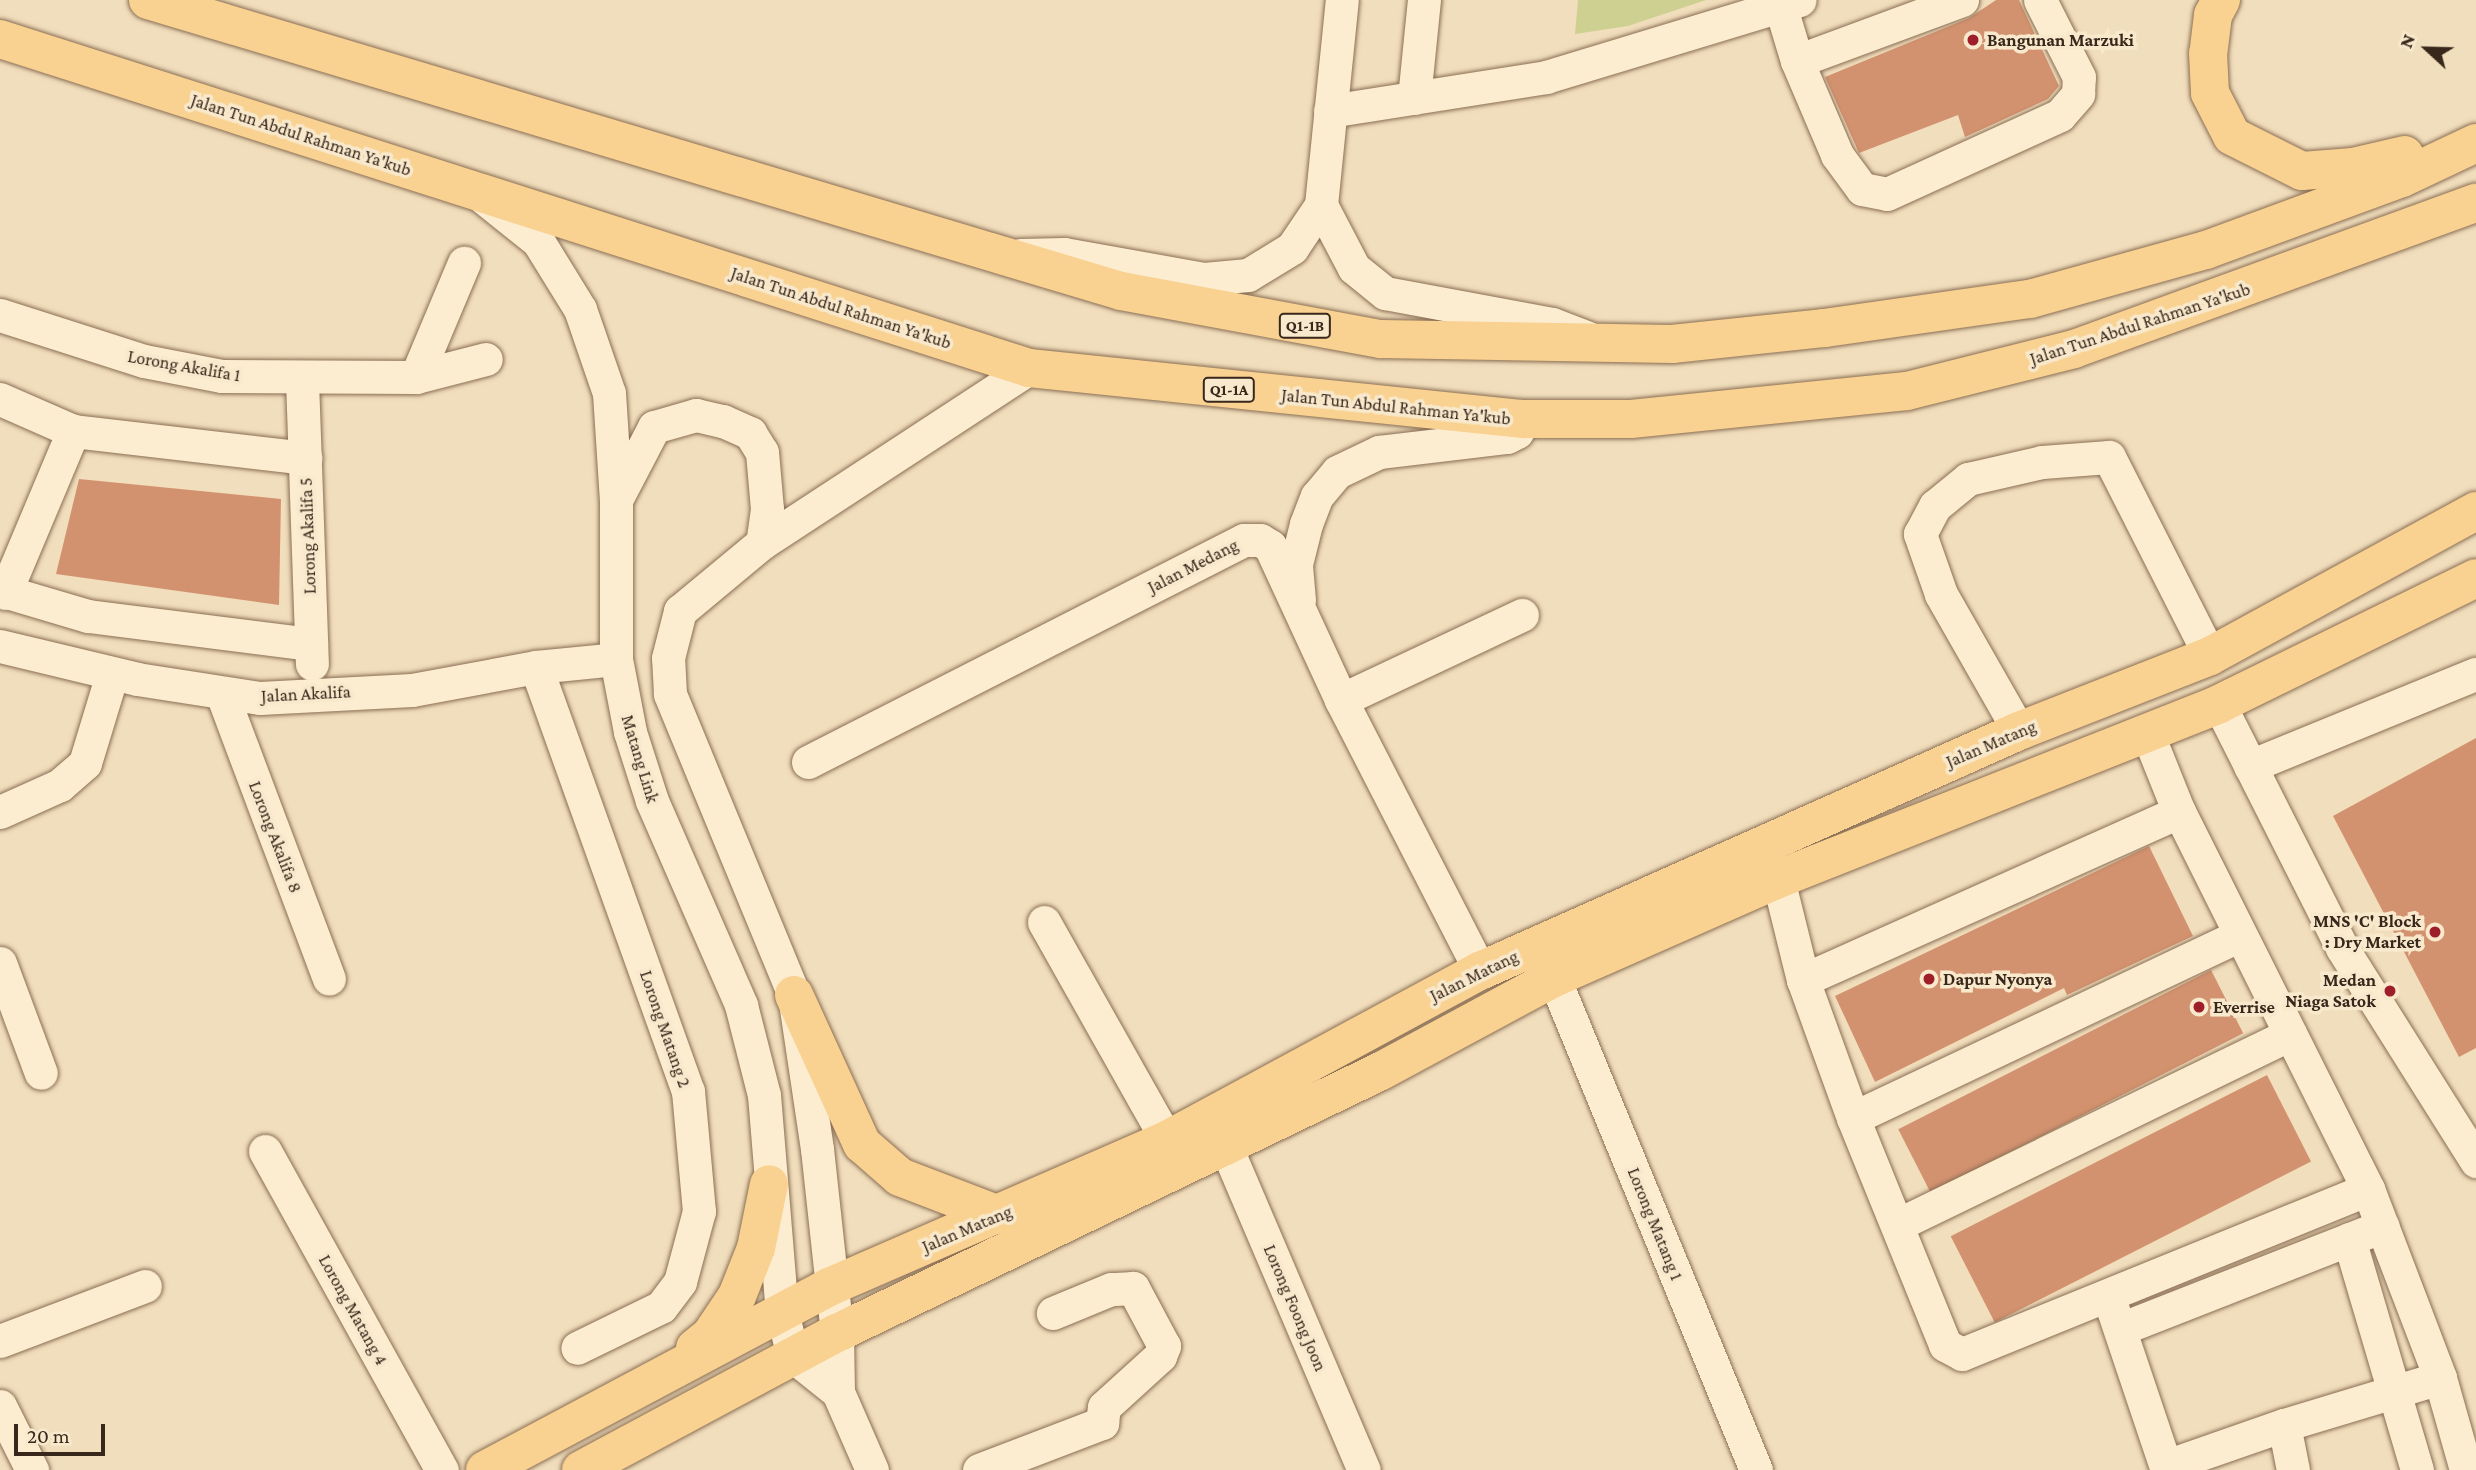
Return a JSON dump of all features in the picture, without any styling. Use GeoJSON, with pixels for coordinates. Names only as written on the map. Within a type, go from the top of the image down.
{"type":"FeatureCollection","features":[{"type":"Feature","properties":{"kind":"main road","name":"Q1-1B"},"geometry":{"type":"LineString","coordinates":[[148,0],[993,256],[1158,299],[1381,339],[1604,345],[1672,344],[1825,328],[2030,299],[2206,250],[2403,178],[2476,143]]}},
{"type":"Feature","properties":{"kind":"main road"},"geometry":{"type":"LineString","coordinates":[[2221,0],[2213,15],[2208,53],[2210,93],[2232,136],[2264,154],[2302,171],[2353,167],[2476,138]]}},
{"type":"Feature","properties":{"kind":"main road","name":"Jalan Tun Abdul Rahman Ya'kub"},"geometry":{"type":"LineString","coordinates":[[0,39],[1029,368],[1524,419],[1631,419],[1908,391],[2074,349],[2476,203]]}},
{"type":"Feature","properties":{"kind":"main road","name":"Jalan Matang"},"geometry":{"type":"LineString","coordinates":[[485,1470],[666,1371],[829,1287],[1167,1140],[1480,971],[2019,731],[2210,656],[2476,511]]}},
{"type":"Feature","properties":{"kind":"main road","name":"Jalan Matang"},"geometry":{"type":"LineString","coordinates":[[580,1470],[837,1333],[1381,1071],[1554,978],[1778,879],[2148,735],[2219,704],[2476,578]]}},
{"type":"Feature","properties":{"kind":"main road"},"geometry":{"type":"LineString","coordinates":[[794,995],[862,1144],[900,1177],[999,1215]]}},
{"type":"Feature","properties":{"kind":"main road"},"geometry":{"type":"LineString","coordinates":[[666,1371],[710,1336],[737,1296],[756,1248],[769,1184]]}},
{"type":"Feature","properties":{"kind":"street"},"geometry":{"type":"LineString","coordinates":[[993,256],[1064,254],[1204,279],[1248,275],[1292,248],[1321,205],[1342,0]]}},
{"type":"Feature","properties":{"kind":"street"},"geometry":{"type":"LineString","coordinates":[[1414,98],[1424,0]]}},
{"type":"Feature","properties":{"kind":"street"},"geometry":{"type":"LineString","coordinates":[[1797,61],[1962,0]]}},
{"type":"Feature","properties":{"kind":"street"},"geometry":{"type":"LineString","coordinates":[[1330,111],[1546,77],[1791,4],[1797,61],[1837,155],[1862,189],[1886,194],[2060,115],[2078,94],[2079,77],[2040,0]]}},
{"type":"Feature","properties":{"kind":"street","name":"Matang Link"},"geometry":{"type":"LineString","coordinates":[[472,189],[538,240],[580,309],[609,393],[616,500],[616,659],[630,732],[652,801],[741,1005],[764,1095],[769,1184],[782,1312],[793,1356]]}},
{"type":"Feature","properties":{"kind":"street"},"geometry":{"type":"LineString","coordinates":[[1321,205],[1353,268],[1385,293],[1552,324],[1604,345]]}},
{"type":"Feature","properties":{"kind":"street"},"geometry":{"type":"LineString","coordinates":[[416,377],[464,263]]}},
{"type":"Feature","properties":{"kind":"street","name":"Lorong Akalifa 1"},"geometry":{"type":"LineString","coordinates":[[0,315],[144,361],[222,376],[302,380],[416,377],[486,359]]}},
{"type":"Feature","properties":{"kind":"street"},"geometry":{"type":"LineString","coordinates":[[873,1470],[838,1392],[837,1333],[829,1287],[817,1149],[794,995],[670,694],[668,658],[680,611],[762,543],[1029,368]]}},
{"type":"Feature","properties":{"kind":"street","name":"Lorong Akalifa 5"},"geometry":{"type":"LineString","coordinates":[[302,380],[313,693]]}},
{"type":"Feature","properties":{"kind":"street"},"geometry":{"type":"LineString","coordinates":[[0,399],[73,431],[305,458]]}},
{"type":"Feature","properties":{"kind":"street"},"geometry":{"type":"LineString","coordinates":[[616,500],[654,427],[696,415],[723,421],[750,433],[762,452],[767,509],[762,543]]}},
{"type":"Feature","properties":{"kind":"street"},"geometry":{"type":"LineString","coordinates":[[1301,620],[1296,564],[1306,524],[1317,496],[1337,472],[1379,452],[1507,437],[1517,432],[1524,419]]}},
{"type":"Feature","properties":{"kind":"street"},"geometry":{"type":"LineString","coordinates":[[73,431],[3,592],[88,617],[312,644]]}},
{"type":"Feature","properties":{"kind":"street"},"geometry":{"type":"LineString","coordinates":[[2019,731],[1941,594],[1920,534],[1935,506],[1968,480],[2042,462],[2109,457],[2210,656]]}},
{"type":"Feature","properties":{"kind":"street","name":"Jalan Medang"},"geometry":{"type":"LineString","coordinates":[[808,762],[1244,540],[1260,540],[1270,547],[1301,620],[1480,971]]}},
{"type":"Feature","properties":{"kind":"street"},"geometry":{"type":"LineString","coordinates":[[1341,700],[1522,615]]}},
{"type":"Feature","properties":{"kind":"street","name":"Jalan Akalifa"},"geometry":{"type":"LineString","coordinates":[[0,646],[112,674],[222,694],[260,698],[313,693],[412,690],[537,667],[616,659]]}},
{"type":"Feature","properties":{"kind":"street","name":"Lorong Matang 2"},"geometry":{"type":"LineString","coordinates":[[537,667],[688,1091],[699,1211],[680,1282],[661,1307],[578,1348]]}},
{"type":"Feature","properties":{"kind":"street"},"geometry":{"type":"LineString","coordinates":[[0,812],[60,785],[85,763],[112,674]]}},
{"type":"Feature","properties":{"kind":"street"},"geometry":{"type":"LineString","coordinates":[[2250,766],[2476,674]]}},
{"type":"Feature","properties":{"kind":"street","name":"Lorong Akalifa 8"},"geometry":{"type":"LineString","coordinates":[[222,694],[329,979]]}},
{"type":"Feature","properties":{"kind":"street"},"geometry":{"type":"LineString","coordinates":[[2219,704],[2342,948],[2476,1161]]}},
{"type":"Feature","properties":{"kind":"street"},"geometry":{"type":"LineString","coordinates":[[2148,735],[2179,812],[2368,1189],[2440,1378],[2466,1470]]}},
{"type":"Feature","properties":{"kind":"street"},"geometry":{"type":"LineString","coordinates":[[1803,980],[2179,812]]}},
{"type":"Feature","properties":{"kind":"street"},"geometry":{"type":"LineString","coordinates":[[1778,879],[1803,980],[1853,1118],[1899,1224],[1945,1345],[1962,1354],[2368,1189]]}},
{"type":"Feature","properties":{"kind":"street"},"geometry":{"type":"LineString","coordinates":[[1044,922],[1167,1140]]}},
{"type":"Feature","properties":{"kind":"street"},"geometry":{"type":"LineString","coordinates":[[1853,1118],[2240,934]]}},
{"type":"Feature","properties":{"kind":"street"},"geometry":{"type":"LineString","coordinates":[[0,963],[41,1073]]}},
{"type":"Feature","properties":{"kind":"street","name":"Lorong Matang 1"},"geometry":{"type":"LineString","coordinates":[[1554,978],[1756,1470]]}},
{"type":"Feature","properties":{"kind":"street"},"geometry":{"type":"LineString","coordinates":[[1899,1224],[2290,1034]]}},
{"type":"Feature","properties":{"kind":"street","name":"Lorong Foong Joon"},"geometry":{"type":"LineString","coordinates":[[1226,1147],[1364,1470]]}},
{"type":"Feature","properties":{"kind":"street","name":"Lorong Matang 4"},"geometry":{"type":"LineString","coordinates":[[265,1151],[442,1470]]}},
{"type":"Feature","properties":{"kind":"street"},"geometry":{"type":"LineString","coordinates":[[2120,1329],[2383,1226]]}},
{"type":"Feature","properties":{"kind":"street"},"geometry":{"type":"LineString","coordinates":[[2349,1239],[2417,1470]]}},
{"type":"Feature","properties":{"kind":"street"},"geometry":{"type":"LineString","coordinates":[[0,1341],[145,1286]]}},
{"type":"Feature","properties":{"kind":"street"},"geometry":{"type":"LineString","coordinates":[[979,1470],[1102,1423],[1104,1408],[1160,1356],[1164,1346],[1133,1288],[1111,1289],[1053,1314]]}},
{"type":"Feature","properties":{"kind":"street"},"geometry":{"type":"LineString","coordinates":[[2108,1295],[2166,1468],[2284,1425],[2440,1378]]}},
{"type":"Feature","properties":{"kind":"street"},"geometry":{"type":"LineString","coordinates":[[793,1356],[838,1392]]}},
{"type":"Feature","properties":{"kind":"street"},"geometry":{"type":"LineString","coordinates":[[0,1406],[32,1470]]}},
{"type":"Feature","properties":{"kind":"street"},"geometry":{"type":"LineString","coordinates":[[2284,1425],[2293,1470]]}},
{"type":"Feature","properties":{"kind":"green space"},"geometry":{"type":"Polygon","coordinates":[[[1578,0],[1706,0],[1628,26],[1575,34],[1578,0]]]}},
{"type":"Feature","properties":{"kind":"building","name":"Bangunan Marzuki"},"geometry":{"type":"Polygon","coordinates":[[[1996,0],[2019,0],[2059,86],[2048,99],[1965,137],[1958,115],[1859,153],[1825,77],[1969,18],[1996,0]]]}},
{"type":"Feature","properties":{"kind":"building"},"geometry":{"type":"Polygon","coordinates":[[[79,479],[281,499],[279,605],[56,574],[79,479]]]}},
{"type":"Feature","properties":{"kind":"building","name":"MNS 'C' Block : Dry Market"},"geometry":{"type":"Polygon","coordinates":[[[2476,738],[2476,1048],[2459,1057],[2333,816],[2476,738]]]}},
{"type":"Feature","properties":{"kind":"building"},"geometry":{"type":"Polygon","coordinates":[[[2149,846],[2193,936],[2067,995],[2064,988],[1875,1082],[1835,996],[2149,846]]]}},
{"type":"Feature","properties":{"kind":"building"},"geometry":{"type":"Polygon","coordinates":[[[2211,970],[2243,1033],[1930,1193],[1898,1129],[2211,970]]]}},
{"type":"Feature","properties":{"kind":"building"},"geometry":{"type":"Polygon","coordinates":[[[2267,1075],[2311,1161],[1995,1323],[1951,1236],[2267,1075]]]}},
{"type":"Feature","properties":{"kind":"place","name":"Bangunan Marzuki"},"geometry":{"type":"Point","coordinates":[1973,40]}},
{"type":"Feature","properties":{"kind":"place","name":"MNS 'C' Block : Dry Market"},"geometry":{"type":"Point","coordinates":[2435,932]}},
{"type":"Feature","properties":{"kind":"place","name":"Dapur Nyonya"},"geometry":{"type":"Point","coordinates":[1929,979]}},
{"type":"Feature","properties":{"kind":"place","name":"Medan Niaga Satok"},"geometry":{"type":"Point","coordinates":[2390,991]}},
{"type":"Feature","properties":{"kind":"place","name":"Everrise"},"geometry":{"type":"Point","coordinates":[2199,1007]}}]}
